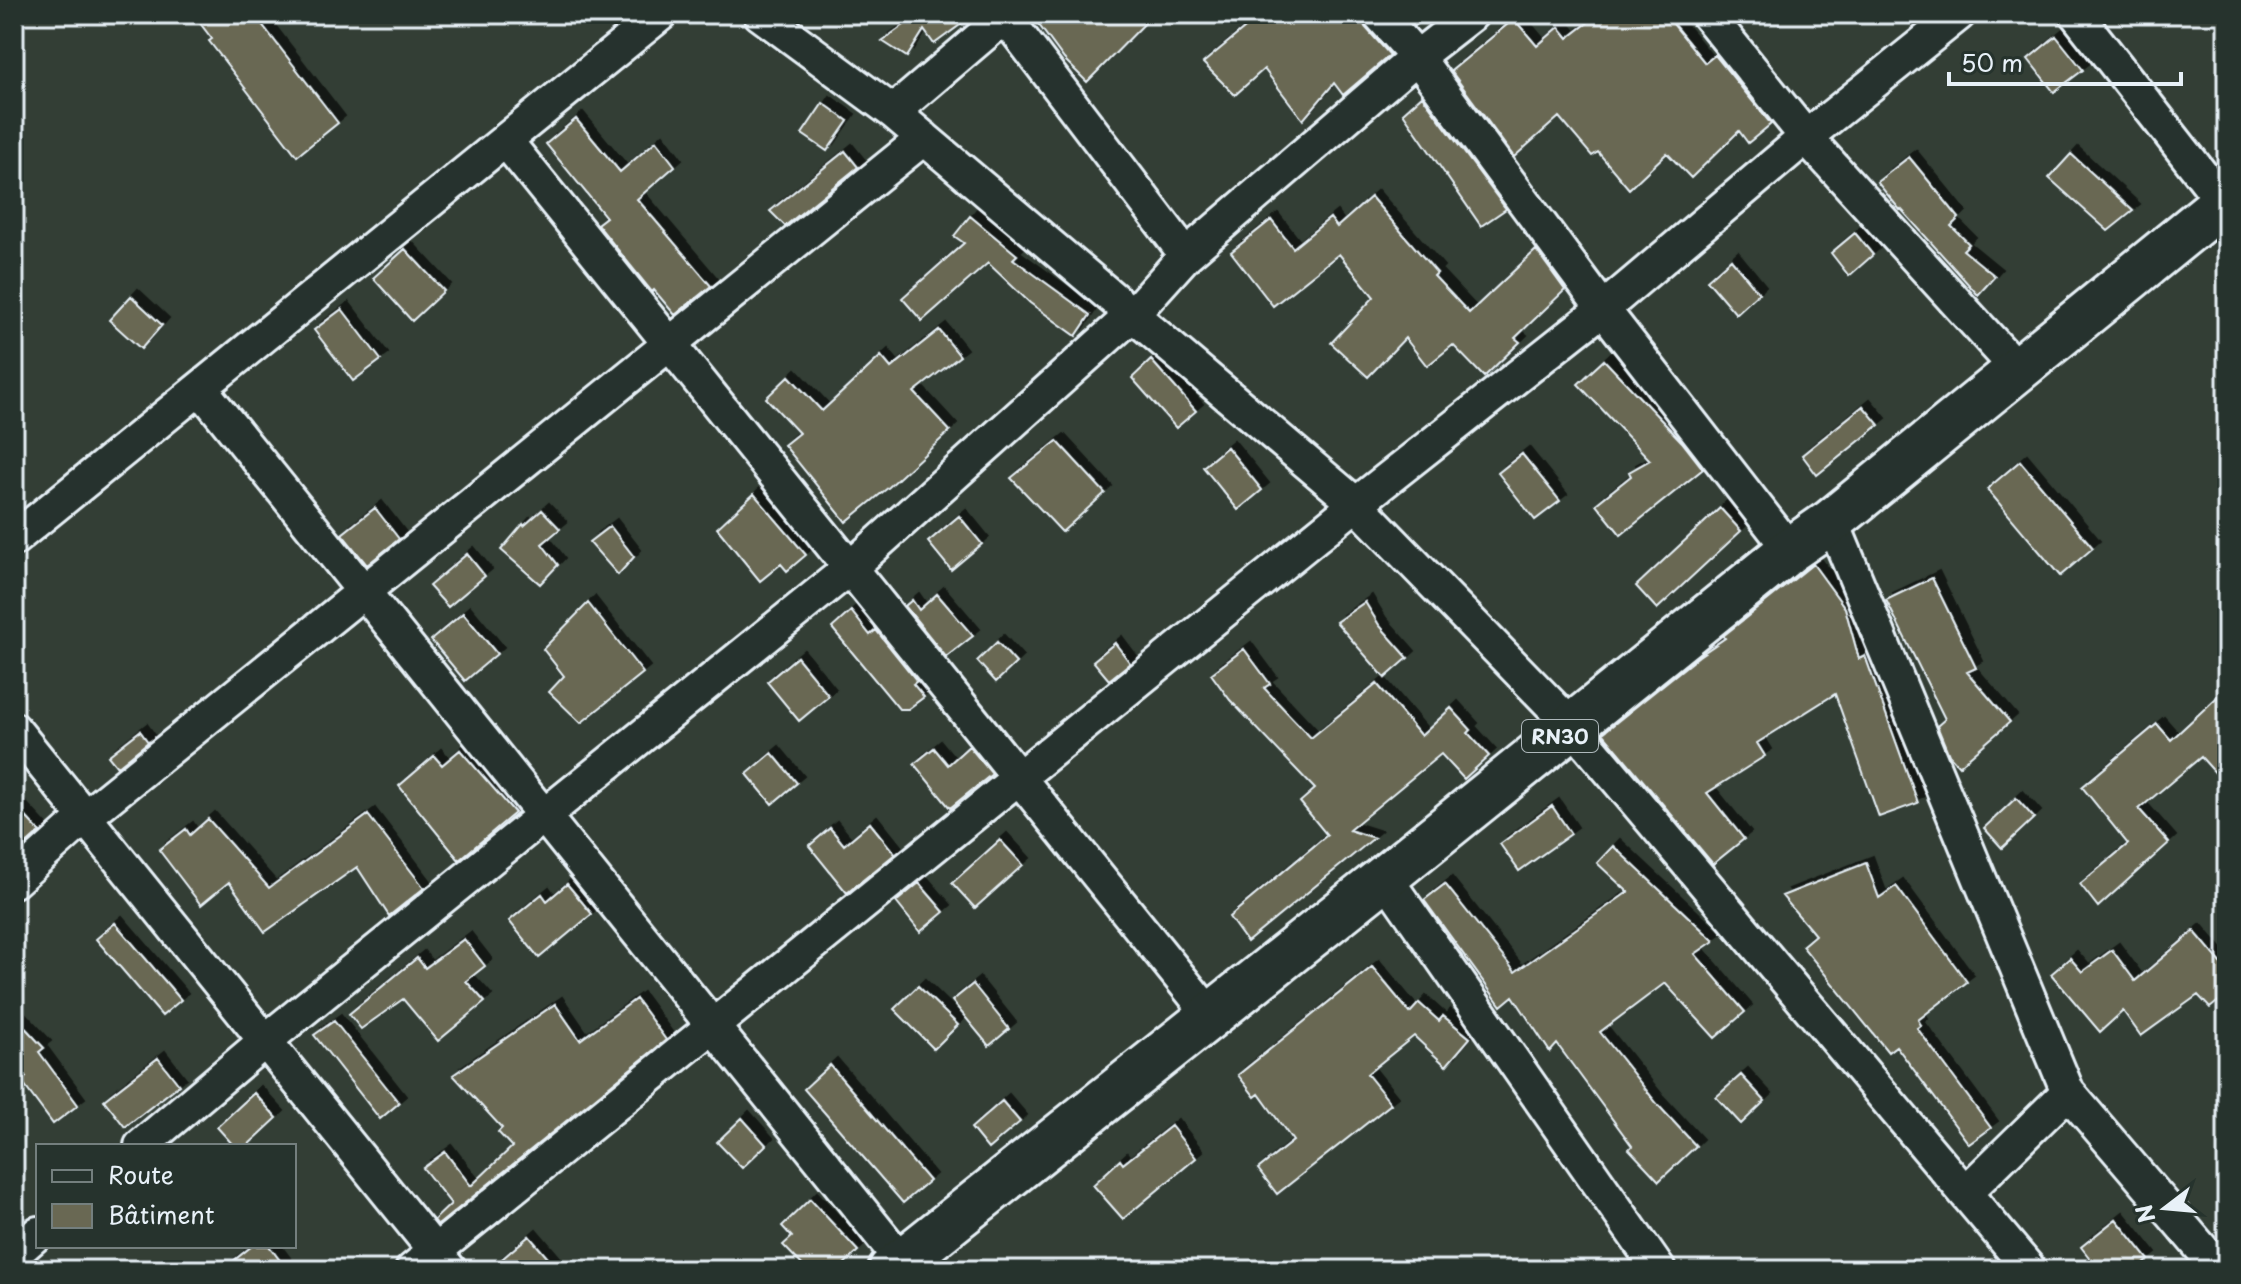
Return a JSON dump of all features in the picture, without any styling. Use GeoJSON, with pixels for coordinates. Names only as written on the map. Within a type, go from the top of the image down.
{"type":"FeatureCollection","features":[{"type":"Feature","properties":{"kind":"main road","name":"RN30"},"geometry":{"type":"LineString","coordinates":[[901,1267],[1790,550],[1832,521],[2225,201]]}},
{"type":"Feature","properties":{"kind":"street"},"geometry":{"type":"LineString","coordinates":[[14,539],[661,14]]}},
{"type":"Feature","properties":{"kind":"street"},"geometry":{"type":"LineString","coordinates":[[760,14],[893,112],[1356,504],[1572,726],[2030,1270]]}},
{"type":"Feature","properties":{"kind":"street"},"geometry":{"type":"LineString","coordinates":[[1379,14],[1417,57],[1603,309],[1790,550]]}},
{"type":"Feature","properties":{"kind":"street"},"geometry":{"type":"LineString","coordinates":[[143,1144],[265,1041],[850,568],[1132,315],[1186,255],[1417,57],[1472,14]]}},
{"type":"Feature","properties":{"kind":"street"},"geometry":{"type":"LineString","coordinates":[[1707,14],[1806,137],[2018,370]]}},
{"type":"Feature","properties":{"kind":"street"},"geometry":{"type":"LineString","coordinates":[[14,729],[265,1041],[432,1264],[715,1027],[1356,504],[1603,309],[1806,137],[1959,14]]}},
{"type":"Feature","properties":{"kind":"street"},"geometry":{"type":"LineString","coordinates":[[2076,14],[2225,201]]}},
{"type":"Feature","properties":{"kind":"street"},"geometry":{"type":"LineString","coordinates":[[893,112],[1005,15],[1186,255]]}},
{"type":"Feature","properties":{"kind":"street"},"geometry":{"type":"LineString","coordinates":[[14,881],[85,817],[924,138]]}},
{"type":"Feature","properties":{"kind":"street"},"geometry":{"type":"LineString","coordinates":[[506,141],[1211,1016]]}},
{"type":"Feature","properties":{"kind":"street"},"geometry":{"type":"LineString","coordinates":[[201,389],[715,1027],[901,1267]]}},
{"type":"Feature","properties":{"kind":"street"},"geometry":{"type":"LineString","coordinates":[[1832,521],[2068,1092],[2220,1270]]}},
{"type":"Feature","properties":{"kind":"street"},"geometry":{"type":"LineString","coordinates":[[1385,877],[1659,1270]]}},
{"type":"Feature","properties":{"kind":"street"},"geometry":{"type":"LineString","coordinates":[[1965,1193],[2068,1092]]}},
{"type":"Feature","properties":{"kind":"street"},"geometry":{"type":"LineString","coordinates":[[14,1254],[36,1235]]}},
{"type":"Feature","properties":{"kind":"building"},"geometry":{"type":"Polygon","coordinates":[[[193,14],[254,14],[338,123],[297,156],[209,41],[212,39],[193,14]]]}},
{"type":"Feature","properties":{"kind":"building"},"geometry":{"type":"Polygon","coordinates":[[[912,14],[975,14],[934,44],[924,30],[907,57],[882,41],[915,17],[912,14]]]}},
{"type":"Feature","properties":{"kind":"building"},"geometry":{"type":"Polygon","coordinates":[[[1031,14],[1154,14],[1087,82],[1064,59],[1031,14]]]}},
{"type":"Feature","properties":{"kind":"building"},"geometry":{"type":"Polygon","coordinates":[[[1262,14],[1361,14],[1365,27],[1390,55],[1343,95],[1334,83],[1303,120],[1264,69],[1235,95],[1203,63],[1262,14]]]}},
{"type":"Feature","properties":{"kind":"building"},"geometry":{"type":"Polygon","coordinates":[[[1404,14],[1431,14],[1415,26],[1404,14]]]}},
{"type":"Feature","properties":{"kind":"building"},"geometry":{"type":"Polygon","coordinates":[[[1599,14],[1665,14],[1705,63],[1715,55],[1771,124],[1748,143],[1739,131],[1691,178],[1667,153],[1629,189],[1598,152],[1592,156],[1559,117],[1514,157],[1451,71],[1514,19],[1537,46],[1559,27],[1568,38],[1599,14]]]}},
{"type":"Feature","properties":{"kind":"building"},"geometry":{"type":"Polygon","coordinates":[[[2056,36],[2083,70],[2054,92],[2028,59],[2056,36]]]}},
{"type":"Feature","properties":{"kind":"building"},"geometry":{"type":"Polygon","coordinates":[[[1422,96],[1506,209],[1481,226],[1403,113],[1422,96]]]}},
{"type":"Feature","properties":{"kind":"building"},"geometry":{"type":"Polygon","coordinates":[[[823,103],[848,121],[827,151],[802,134],[823,103]]]}},
{"type":"Feature","properties":{"kind":"building"},"geometry":{"type":"Polygon","coordinates":[[[576,119],[620,172],[656,141],[675,166],[637,199],[711,286],[675,315],[654,290],[652,292],[597,224],[606,217],[546,144],[576,119]]]}},
{"type":"Feature","properties":{"kind":"building"},"geometry":{"type":"Polygon","coordinates":[[[845,151],[858,167],[785,226],[770,211],[845,151]]]}},
{"type":"Feature","properties":{"kind":"building"},"geometry":{"type":"Polygon","coordinates":[[[2071,154],[2133,211],[2108,231],[2049,178],[2071,154]]]}},
{"type":"Feature","properties":{"kind":"building"},"geometry":{"type":"Polygon","coordinates":[[[1909,157],[1959,218],[1951,226],[1969,244],[1963,250],[1995,276],[1978,295],[1877,182],[1909,157]]]}},
{"type":"Feature","properties":{"kind":"building"},"geometry":{"type":"Polygon","coordinates":[[[1371,197],[1437,273],[1434,276],[1469,313],[1536,250],[1565,290],[1515,338],[1520,342],[1484,377],[1453,345],[1427,366],[1405,338],[1368,377],[1331,343],[1374,297],[1339,254],[1273,306],[1231,252],[1271,220],[1293,248],[1330,218],[1337,227],[1371,197]]]}},
{"type":"Feature","properties":{"kind":"building"},"geometry":{"type":"Polygon","coordinates":[[[970,216],[1017,255],[1013,259],[1090,315],[1076,336],[1030,303],[988,263],[922,321],[902,298],[964,243],[954,236],[970,216]]]}},
{"type":"Feature","properties":{"kind":"building"},"geometry":{"type":"Polygon","coordinates":[[[1855,233],[1873,255],[1849,276],[1831,253],[1855,233]]]}},
{"type":"Feature","properties":{"kind":"building"},"geometry":{"type":"Polygon","coordinates":[[[405,249],[444,291],[412,321],[373,278],[405,249]]]}},
{"type":"Feature","properties":{"kind":"building"},"geometry":{"type":"Polygon","coordinates":[[[1731,259],[1759,293],[1736,314],[1707,280],[1731,259]]]}},
{"type":"Feature","properties":{"kind":"building"},"geometry":{"type":"Polygon","coordinates":[[[131,296],[162,325],[141,349],[109,320],[131,296]]]}},
{"type":"Feature","properties":{"kind":"building"},"geometry":{"type":"Polygon","coordinates":[[[342,309],[381,360],[353,381],[314,330],[342,309]]]}},
{"type":"Feature","properties":{"kind":"building"},"geometry":{"type":"Polygon","coordinates":[[[939,330],[960,356],[914,392],[950,431],[846,522],[784,445],[799,433],[766,398],[789,376],[822,411],[881,356],[891,368],[939,330]]]}},
{"type":"Feature","properties":{"kind":"building"},"geometry":{"type":"Polygon","coordinates":[[[1151,360],[1196,411],[1176,428],[1132,378],[1151,360]]]}},
{"type":"Feature","properties":{"kind":"building"},"geometry":{"type":"Polygon","coordinates":[[[1604,360],[1682,442],[1703,469],[1621,535],[1596,504],[1631,476],[1629,472],[1650,460],[1578,384],[1604,360]]]}},
{"type":"Feature","properties":{"kind":"building"},"geometry":{"type":"Polygon","coordinates":[[[1863,406],[1879,425],[1817,475],[1802,455],[1863,406]]]}},
{"type":"Feature","properties":{"kind":"building"},"geometry":{"type":"Polygon","coordinates":[[[1057,441],[1105,493],[1062,532],[1011,478],[1057,441]]]}},
{"type":"Feature","properties":{"kind":"building"},"geometry":{"type":"Polygon","coordinates":[[[1227,447],[1262,490],[1238,510],[1203,467],[1227,447]]]}},
{"type":"Feature","properties":{"kind":"building"},"geometry":{"type":"Polygon","coordinates":[[[1522,454],[1560,501],[1535,520],[1498,473],[1522,454]]]}},
{"type":"Feature","properties":{"kind":"building"},"geometry":{"type":"Polygon","coordinates":[[[2020,461],[2093,548],[2060,576],[1987,489],[2020,461]]]}},
{"type":"Feature","properties":{"kind":"building"},"geometry":{"type":"Polygon","coordinates":[[[754,494],[806,555],[787,571],[781,564],[760,581],[717,528],[754,494]]]}},
{"type":"Feature","properties":{"kind":"building"},"geometry":{"type":"Polygon","coordinates":[[[375,508],[399,539],[367,565],[342,534],[375,508]]]}},
{"type":"Feature","properties":{"kind":"building"},"geometry":{"type":"Polygon","coordinates":[[[1720,508],[1741,531],[1657,609],[1636,586],[1720,508]]]}},
{"type":"Feature","properties":{"kind":"building"},"geometry":{"type":"Polygon","coordinates":[[[542,510],[560,529],[542,544],[558,565],[540,584],[501,550],[523,524],[542,510]]]}},
{"type":"Feature","properties":{"kind":"building"},"geometry":{"type":"Polygon","coordinates":[[[959,516],[982,544],[951,570],[928,542],[959,516]]]}},
{"type":"Feature","properties":{"kind":"building"},"geometry":{"type":"Polygon","coordinates":[[[610,526],[634,557],[618,575],[589,542],[610,526]]]}},
{"type":"Feature","properties":{"kind":"building"},"geometry":{"type":"Polygon","coordinates":[[[467,554],[485,576],[448,607],[429,586],[467,554]]]}},
{"type":"Feature","properties":{"kind":"building"},"geometry":{"type":"Polygon","coordinates":[[[1813,564],[1845,608],[1859,659],[1865,656],[1918,803],[1879,817],[1835,694],[1757,743],[1765,756],[1707,793],[1744,839],[1713,864],[1603,733],[1725,638],[1723,636],[1813,564]]]}},
{"type":"Feature","properties":{"kind":"building"},"geometry":{"type":"Polygon","coordinates":[[[1932,578],[1976,668],[1967,672],[2010,722],[1959,766],[1949,755],[1937,726],[1945,719],[1886,600],[1932,578]]]}},
{"type":"Feature","properties":{"kind":"building"},"geometry":{"type":"Polygon","coordinates":[[[937,594],[973,636],[946,657],[905,606],[912,600],[919,610],[937,594]]]}},
{"type":"Feature","properties":{"kind":"building"},"geometry":{"type":"Polygon","coordinates":[[[1365,602],[1379,625],[1408,658],[1385,678],[1336,622],[1365,602]]]}},
{"type":"Feature","properties":{"kind":"building"},"geometry":{"type":"Polygon","coordinates":[[[588,603],[643,673],[581,723],[549,692],[564,676],[543,649],[588,603]]]}},
{"type":"Feature","properties":{"kind":"building"},"geometry":{"type":"Polygon","coordinates":[[[851,611],[870,635],[876,630],[917,681],[913,684],[924,697],[908,709],[899,709],[832,628],[851,611]]]}},
{"type":"Feature","properties":{"kind":"building"},"geometry":{"type":"Polygon","coordinates":[[[463,613],[497,654],[465,681],[431,640],[463,613]]]}},
{"type":"Feature","properties":{"kind":"building"},"geometry":{"type":"Polygon","coordinates":[[[997,642],[1016,663],[996,682],[977,661],[997,642]]]}},
{"type":"Feature","properties":{"kind":"building"},"geometry":{"type":"Polygon","coordinates":[[[1115,643],[1130,663],[1109,680],[1093,661],[1115,643]]]}},
{"type":"Feature","properties":{"kind":"building"},"geometry":{"type":"Polygon","coordinates":[[[1244,649],[1270,684],[1264,688],[1311,738],[1377,684],[1421,736],[1451,708],[1489,756],[1464,779],[1441,754],[1349,830],[1374,838],[1247,942],[1229,917],[1327,835],[1300,802],[1315,789],[1230,700],[1211,674],[1244,649]]]}},
{"type":"Feature","properties":{"kind":"building"},"geometry":{"type":"Polygon","coordinates":[[[797,657],[829,696],[799,721],[767,682],[797,657]]]}},
{"type":"Feature","properties":{"kind":"building"},"geometry":{"type":"Polygon","coordinates":[[[2227,688],[2227,786],[2201,757],[2139,809],[2169,843],[2098,907],[2080,884],[2128,844],[2082,787],[2157,724],[2171,740],[2227,688]]]}},
{"type":"Feature","properties":{"kind":"building"},"geometry":{"type":"Polygon","coordinates":[[[140,731],[148,742],[117,767],[108,756],[140,731]]]}},
{"type":"Feature","properties":{"kind":"building"},"geometry":{"type":"Polygon","coordinates":[[[969,746],[992,774],[950,808],[914,764],[934,748],[948,765],[969,746]]]}},
{"type":"Feature","properties":{"kind":"building"},"geometry":{"type":"Polygon","coordinates":[[[460,750],[515,813],[459,860],[399,786],[434,756],[442,765],[460,750]]]}},
{"type":"Feature","properties":{"kind":"building"},"geometry":{"type":"Polygon","coordinates":[[[772,753],[797,783],[772,804],[747,774],[772,753]]]}},
{"type":"Feature","properties":{"kind":"building"},"geometry":{"type":"Polygon","coordinates":[[[2016,798],[2034,818],[2002,848],[1984,828],[2016,798]]]}},
{"type":"Feature","properties":{"kind":"building"},"geometry":{"type":"Polygon","coordinates":[[[14,804],[40,832],[14,855],[14,804]]]}},
{"type":"Feature","properties":{"kind":"building"},"geometry":{"type":"Polygon","coordinates":[[[1552,806],[1571,834],[1519,871],[1500,844],[1552,806]]]}},
{"type":"Feature","properties":{"kind":"building"},"geometry":{"type":"Polygon","coordinates":[[[368,815],[424,888],[389,916],[357,867],[265,932],[229,882],[201,905],[159,850],[186,829],[190,835],[208,819],[269,888],[368,815]]]}},
{"type":"Feature","properties":{"kind":"building"},"geometry":{"type":"Polygon","coordinates":[[[870,823],[895,854],[847,893],[809,846],[830,828],[844,845],[870,823]]]}},
{"type":"Feature","properties":{"kind":"building"},"geometry":{"type":"Polygon","coordinates":[[[1000,840],[1023,865],[975,908],[952,883],[1000,840]]]}},
{"type":"Feature","properties":{"kind":"building"},"geometry":{"type":"Polygon","coordinates":[[[1613,846],[1714,941],[1695,954],[1745,1012],[1715,1038],[1665,983],[1600,1032],[1658,1105],[1696,1146],[1659,1181],[1629,1149],[1632,1146],[1557,1044],[1550,1052],[1513,996],[1501,1006],[1424,900],[1445,884],[1515,972],[1628,892],[1597,863],[1613,846]]]}},
{"type":"Feature","properties":{"kind":"building"},"geometry":{"type":"Polygon","coordinates":[[[1866,863],[1879,898],[1896,886],[1967,982],[1918,1020],[1921,1025],[1917,1028],[1991,1128],[1969,1144],[1896,1046],[1888,1052],[1802,946],[1815,935],[1782,896],[1866,863]]]}},
{"type":"Feature","properties":{"kind":"building"},"geometry":{"type":"Polygon","coordinates":[[[919,883],[944,912],[920,932],[896,902],[919,883]]]}},
{"type":"Feature","properties":{"kind":"building"},"geometry":{"type":"Polygon","coordinates":[[[567,884],[592,914],[539,958],[509,921],[542,894],[547,901],[567,884]]]}},
{"type":"Feature","properties":{"kind":"building"},"geometry":{"type":"Polygon","coordinates":[[[115,923],[181,1000],[162,1016],[96,939],[115,923]]]}},
{"type":"Feature","properties":{"kind":"building"},"geometry":{"type":"Polygon","coordinates":[[[2194,931],[2227,970],[2227,994],[2210,1008],[2198,995],[2141,1036],[2123,1011],[2100,1032],[2051,974],[2070,958],[2082,972],[2112,950],[2135,981],[2194,931]]]}},
{"type":"Feature","properties":{"kind":"building"},"geometry":{"type":"Polygon","coordinates":[[[464,939],[485,966],[466,981],[485,1002],[438,1041],[403,999],[361,1029],[349,1014],[417,958],[425,968],[464,939]]]}},
{"type":"Feature","properties":{"kind":"building"},"geometry":{"type":"Polygon","coordinates":[[[1372,967],[1410,1013],[1419,1003],[1439,1021],[1443,1016],[1470,1038],[1446,1066],[1414,1036],[1367,1074],[1391,1104],[1277,1194],[1258,1169],[1293,1141],[1259,1094],[1255,1097],[1238,1075],[1372,967]]]}},
{"type":"Feature","properties":{"kind":"building"},"geometry":{"type":"Polygon","coordinates":[[[973,984],[1009,1029],[989,1046],[952,1001],[973,984]]]}},
{"type":"Feature","properties":{"kind":"building"},"geometry":{"type":"Polygon","coordinates":[[[918,986],[958,1025],[934,1049],[894,1009],[918,986]]]}},
{"type":"Feature","properties":{"kind":"building"},"geometry":{"type":"Polygon","coordinates":[[[636,999],[666,1040],[438,1225],[434,1220],[451,1204],[423,1168],[445,1152],[471,1186],[512,1147],[498,1132],[502,1128],[453,1075],[555,1004],[580,1040],[636,999]]]}},
{"type":"Feature","properties":{"kind":"building"},"geometry":{"type":"Polygon","coordinates":[[[14,1016],[44,1048],[39,1052],[78,1105],[53,1124],[21,1081],[26,1077],[20,1070],[14,1076],[14,1016]]]}},
{"type":"Feature","properties":{"kind":"building"},"geometry":{"type":"Polygon","coordinates":[[[334,1021],[399,1103],[380,1119],[314,1035],[334,1021]]]}},
{"type":"Feature","properties":{"kind":"building"},"geometry":{"type":"Polygon","coordinates":[[[158,1058],[179,1085],[125,1127],[104,1100],[158,1058]]]}},
{"type":"Feature","properties":{"kind":"building"},"geometry":{"type":"Polygon","coordinates":[[[830,1065],[929,1181],[903,1203],[804,1089],[830,1065]]]}},
{"type":"Feature","properties":{"kind":"building"},"geometry":{"type":"Polygon","coordinates":[[[1741,1075],[1765,1101],[1741,1124],[1716,1097],[1741,1075]]]}},
{"type":"Feature","properties":{"kind":"building"},"geometry":{"type":"Polygon","coordinates":[[[254,1093],[277,1118],[249,1144],[232,1144],[217,1127],[254,1093]]]}},
{"type":"Feature","properties":{"kind":"building"},"geometry":{"type":"Polygon","coordinates":[[[1002,1101],[1020,1122],[988,1149],[971,1128],[1002,1101]]]}},
{"type":"Feature","properties":{"kind":"building"},"geometry":{"type":"Polygon","coordinates":[[[742,1118],[766,1145],[742,1168],[717,1142],[742,1118]]]}},
{"type":"Feature","properties":{"kind":"building"},"geometry":{"type":"Polygon","coordinates":[[[1171,1126],[1196,1158],[1123,1219],[1093,1185],[1120,1160],[1123,1164],[1171,1126]]]}},
{"type":"Feature","properties":{"kind":"building"},"geometry":{"type":"Polygon","coordinates":[[[810,1199],[858,1251],[838,1270],[807,1270],[783,1245],[792,1237],[782,1226],[810,1199]]]}},
{"type":"Feature","properties":{"kind":"building"},"geometry":{"type":"Polygon","coordinates":[[[2116,1219],[2149,1260],[2136,1270],[2099,1270],[2081,1247],[2116,1219]]]}},
{"type":"Feature","properties":{"kind":"building"},"geometry":{"type":"Polygon","coordinates":[[[529,1236],[558,1270],[489,1270],[529,1236]]]}},
{"type":"Feature","properties":{"kind":"building"},"geometry":{"type":"Polygon","coordinates":[[[250,1248],[270,1248],[287,1270],[222,1270],[250,1248]]]}}]}
